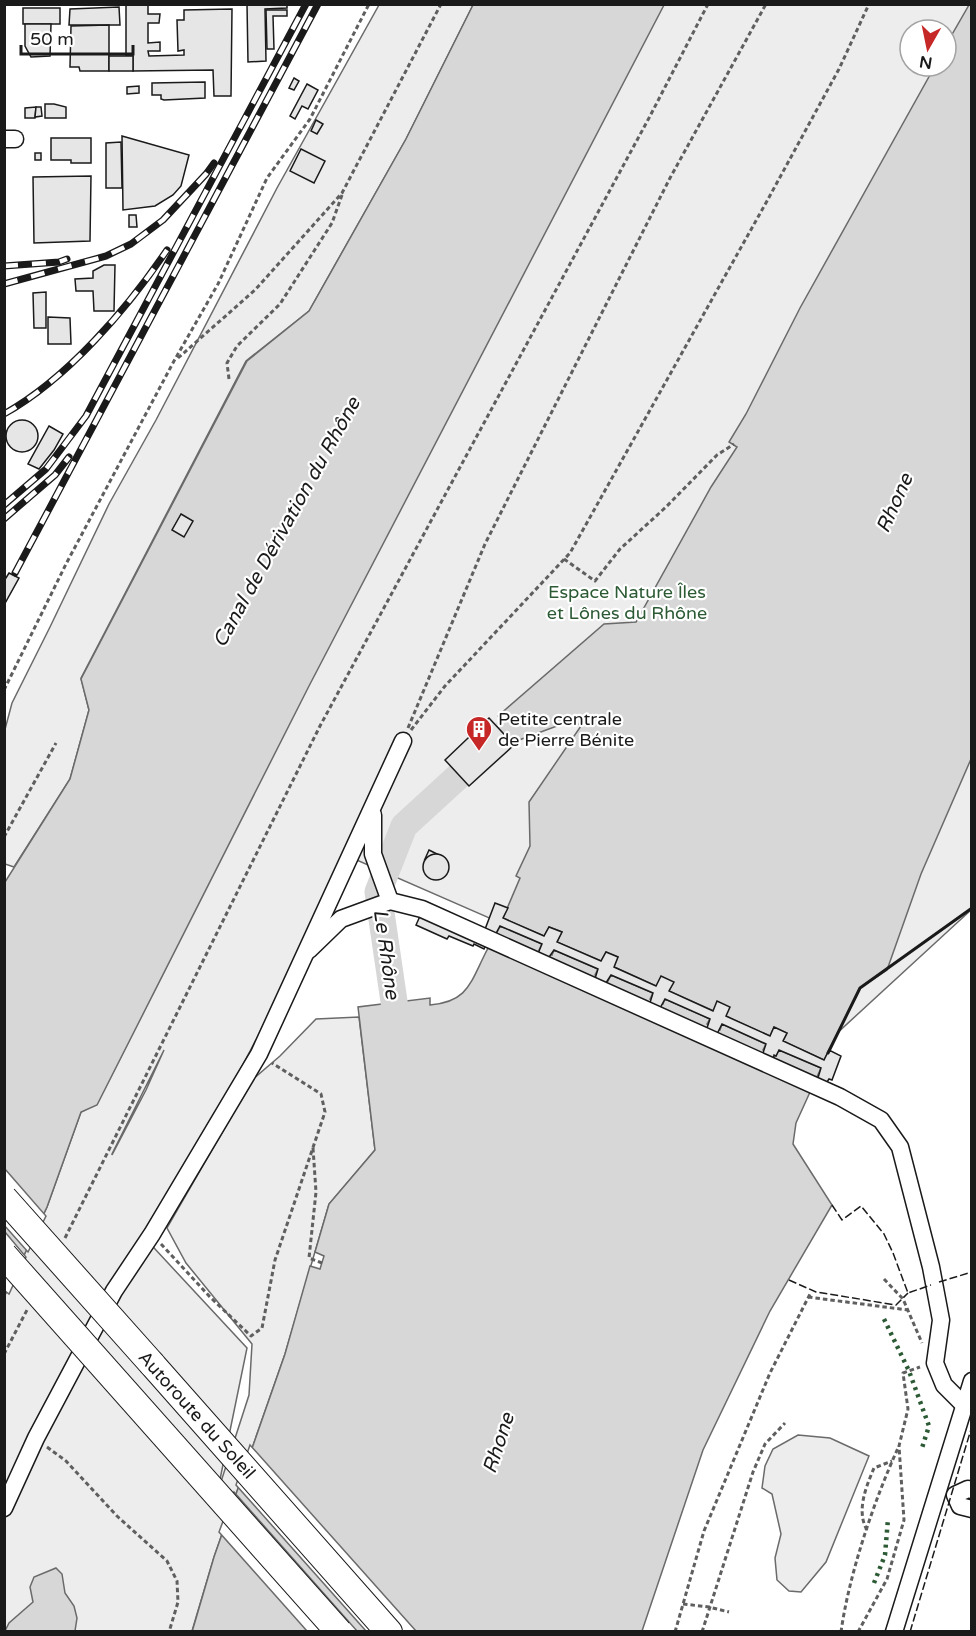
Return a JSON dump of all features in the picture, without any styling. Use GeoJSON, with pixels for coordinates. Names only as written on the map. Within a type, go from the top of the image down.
{"type":"FeatureCollection","features":[{"type":"Feature","properties":{"kind":"highway","name":"Autoroute du Soleil"},"geometry":{"type":"LineString","coordinates":[[4,1198],[389,1632]]}},
{"type":"Feature","properties":{"kind":"highway","name":"Autoroute du Soleil"},"geometry":{"type":"LineString","coordinates":[[4,1255],[339,1632]]}},
{"type":"Feature","properties":{"kind":"lane"},"geometry":{"type":"LineString","coordinates":[[4,1508],[36,1438],[114,1291],[152,1234],[259,1054],[309,950],[403,741]]}},
{"type":"Feature","properties":{"kind":"lane"},"geometry":{"type":"LineString","coordinates":[[373,808],[374,854],[390,901]]}},
{"type":"Feature","properties":{"kind":"lane"},"geometry":{"type":"LineString","coordinates":[[309,950],[341,919],[390,901],[422,909],[840,1097],[881,1120],[900,1148],[931,1267],[941,1320],[935,1363],[944,1385],[964,1406]]}},
{"type":"Feature","properties":{"kind":"lane"},"geometry":{"type":"LineString","coordinates":[[895,1628],[972,1381]]}},
{"type":"Feature","properties":{"kind":"lane"},"geometry":{"type":"LineString","coordinates":[[938,1490],[963,1492],[960,1506],[972,1509]]}},
{"type":"Feature","properties":{"kind":"path"},"geometry":{"type":"LineString","coordinates":[[4,690],[66,564],[174,361],[218,284],[267,178],[310,119],[369,4]]}},
{"type":"Feature","properties":{"kind":"path"},"geometry":{"type":"LineString","coordinates":[[229,379],[227,363],[237,346],[280,304],[332,223],[342,193],[441,4]]}},
{"type":"Feature","properties":{"kind":"path"},"geometry":{"type":"LineString","coordinates":[[63,1242],[320,726],[649,118],[708,4]]}},
{"type":"Feature","properties":{"kind":"path"},"geometry":{"type":"LineString","coordinates":[[403,741],[490,534],[670,178],[766,4]]}},
{"type":"Feature","properties":{"kind":"path"},"geometry":{"type":"LineString","coordinates":[[403,741],[445,686],[570,553],[839,69],[869,4]]}},
{"type":"Feature","properties":{"kind":"path"},"geometry":{"type":"LineString","coordinates":[[174,361],[255,290],[342,193]]}},
{"type":"Feature","properties":{"kind":"path"},"geometry":{"type":"LineString","coordinates":[[564,559],[595,581],[620,549],[666,507],[717,455],[734,444]]}},
{"type":"Feature","properties":{"kind":"path"},"geometry":{"type":"LineString","coordinates":[[4,837],[56,743]]}},
{"type":"Feature","properties":{"kind":"path"},"geometry":{"type":"LineString","coordinates":[[152,1234],[210,1297],[251,1336],[262,1328],[275,1260],[325,1112],[321,1094],[259,1054]]}},
{"type":"Feature","properties":{"kind":"path"},"geometry":{"type":"LineString","coordinates":[[313,1146],[316,1192],[309,1258],[322,1263]]}},
{"type":"Feature","properties":{"kind":"path"},"geometry":{"type":"LineString","coordinates":[[841,1632],[845,1603],[867,1530],[899,1446],[908,1409],[903,1373],[935,1363],[922,1345],[903,1299],[884,1278]]}},
{"type":"Feature","properties":{"kind":"path"},"geometry":{"type":"LineString","coordinates":[[675,1632],[704,1531],[770,1373],[809,1296],[908,1310]]}},
{"type":"Feature","properties":{"kind":"path"},"geometry":{"type":"LineString","coordinates":[[4,1354],[31,1303]]}},
{"type":"Feature","properties":{"kind":"path"},"geometry":{"type":"LineString","coordinates":[[702,1632],[753,1472],[765,1444],[785,1423]]}},
{"type":"Feature","properties":{"kind":"path"},"geometry":{"type":"LineString","coordinates":[[36,1438],[66,1461],[117,1515],[167,1561],[177,1581],[178,1602],[169,1632]]}},
{"type":"Feature","properties":{"kind":"path"},"geometry":{"type":"LineString","coordinates":[[858,1632],[888,1579],[904,1520],[899,1446]]}},
{"type":"Feature","properties":{"kind":"path"},"geometry":{"type":"LineString","coordinates":[[867,1530],[863,1522],[864,1493],[874,1468],[892,1461]]}},
{"type":"Feature","properties":{"kind":"path"},"geometry":{"type":"LineString","coordinates":[[683,1604],[709,1606],[729,1612]]}},
{"type":"Feature","properties":{"kind":"shaded area"},"geometry":{"type":"Polygon","coordinates":[[[379,5],[473,5],[406,139],[309,311],[246,361],[81,678],[89,710],[70,779],[14,867],[5,864],[4,733],[12,703],[109,504],[156,420],[277,188],[379,5]]]}},
{"type":"Feature","properties":{"kind":"shaded area","name":"Espace Nature Îles et Lônes du Rhône"},"geometry":{"type":"Polygon","coordinates":[[[549,5],[971,5],[971,910],[810,1058],[343,854],[258,1036],[222,1104],[142,1235],[247,1348],[217,1494],[249,1395],[252,1344],[186,1263],[167,1228],[253,1079],[280,1056],[316,1019],[359,1017],[375,1150],[329,1204],[285,1354],[214,1557],[192,1631],[5,1632],[5,1295],[47,1207],[81,1112],[97,1104],[245,811],[549,5]],[[164,1050],[112,1155],[146,1090],[164,1050]]]}},
{"type":"Feature","properties":{"kind":"shaded area"},"geometry":{"type":"Polygon","coordinates":[[[798,1435],[830,1438],[869,1456],[826,1562],[801,1592],[789,1591],[777,1580],[775,1558],[781,1534],[772,1494],[762,1488],[765,1466],[773,1449],[798,1435]]]}},
{"type":"Feature","properties":{"kind":"water","name":"Canal de Dérivation du Rhône"},"geometry":{"type":"Polygon","coordinates":[[[473,5],[664,5],[309,686],[97,1105],[81,1112],[47,1207],[5,1295],[5,882],[70,779],[89,710],[81,679],[247,361],[309,311],[406,139],[473,5]]]}},
{"type":"Feature","properties":{"kind":"water","name":"Rhone"},"geometry":{"type":"Polygon","coordinates":[[[971,5],[971,759],[921,874],[887,970],[860,988],[824,1060],[783,1041],[787,1033],[774,1027],[770,1036],[669,991],[673,982],[656,986],[614,967],[618,957],[606,952],[601,961],[557,942],[562,932],[549,927],[544,936],[503,918],[520,878],[516,876],[530,846],[529,802],[581,726],[573,720],[519,740],[498,716],[604,624],[636,622],[711,487],[737,447],[729,442],[746,414],[800,308],[928,78],[958,78],[958,24],[971,5]]]}},
{"type":"Feature","properties":{"kind":"water","name":"Rhone"},"geometry":{"type":"Polygon","coordinates":[[[500,926],[542,944],[539,950],[552,955],[554,950],[598,969],[595,975],[608,981],[611,975],[653,993],[650,999],[663,1004],[665,999],[710,1019],[707,1024],[718,1030],[722,1024],[766,1044],[763,1050],[773,1061],[774,1055],[776,1056],[779,1050],[821,1068],[796,1123],[793,1144],[832,1205],[770,1311],[703,1450],[642,1631],[192,1632],[214,1557],[285,1354],[310,1266],[320,1269],[324,1256],[315,1252],[329,1204],[375,1150],[358,1007],[430,998],[430,1005],[452,1000],[466,990],[471,983],[500,926]]]}},
{"type":"Feature","properties":{"kind":"water"},"geometry":{"type":"Polygon","coordinates":[[[56,1568],[62,1574],[65,1593],[74,1606],[77,1618],[75,1631],[5,1631],[9,1623],[33,1602],[30,1587],[34,1577],[56,1568]]]}},
{"type":"Feature","properties":{"kind":"pier"},"geometry":{"type":"Polygon","coordinates":[[[5,1169],[46,1216],[28,1252],[4,1225],[5,1169]]]}},
{"type":"Feature","properties":{"kind":"pier"},"geometry":{"type":"Polygon","coordinates":[[[5,1232],[26,1257],[9,1294],[4,1290],[5,1232]]]}},
{"type":"Feature","properties":{"kind":"pier"},"geometry":{"type":"Polygon","coordinates":[[[250,1445],[416,1631],[366,1631],[236,1485],[250,1445]]]}},
{"type":"Feature","properties":{"kind":"pier"},"geometry":{"type":"Polygon","coordinates":[[[234,1492],[357,1631],[307,1631],[219,1532],[234,1492]]]}},
{"type":"Feature","properties":{"kind":"building"},"geometry":{"type":"Polygon","coordinates":[[[126,4],[148,4],[148,14],[160,14],[159,23],[148,23],[148,43],[160,42],[160,51],[148,51],[149,56],[184,55],[184,50],[178,51],[177,20],[184,20],[184,10],[232,9],[231,96],[214,96],[213,70],[133,71],[133,56],[126,56],[126,4]]]}},
{"type":"Feature","properties":{"kind":"building"},"geometry":{"type":"Polygon","coordinates":[[[247,4],[287,4],[287,8],[265,9],[266,61],[248,62],[247,4]]]}},
{"type":"Feature","properties":{"kind":"building"},"geometry":{"type":"Polygon","coordinates":[[[119,7],[120,25],[69,25],[70,9],[119,7]]]}},
{"type":"Feature","properties":{"kind":"building"},"geometry":{"type":"Polygon","coordinates":[[[23,8],[60,8],[60,24],[23,24],[23,8]]]}},
{"type":"Feature","properties":{"kind":"building"},"geometry":{"type":"Polygon","coordinates":[[[266,10],[287,10],[287,16],[273,16],[274,49],[267,49],[266,10]]]}},
{"type":"Feature","properties":{"kind":"building"},"geometry":{"type":"Polygon","coordinates":[[[25,24],[51,24],[50,56],[31,57],[25,46],[25,24]]]}},
{"type":"Feature","properties":{"kind":"building"},"geometry":{"type":"Polygon","coordinates":[[[109,25],[109,71],[80,71],[79,67],[70,67],[71,26],[109,25]]]}},
{"type":"Feature","properties":{"kind":"building"},"geometry":{"type":"Polygon","coordinates":[[[109,56],[133,56],[133,71],[109,71],[109,56]]]}},
{"type":"Feature","properties":{"kind":"building"},"geometry":{"type":"Polygon","coordinates":[[[294,78],[299,81],[294,90],[289,88],[294,78]]]}},
{"type":"Feature","properties":{"kind":"building"},"geometry":{"type":"Polygon","coordinates":[[[205,82],[205,98],[164,100],[161,99],[161,95],[152,95],[152,83],[205,82]]]}},
{"type":"Feature","properties":{"kind":"building"},"geometry":{"type":"Polygon","coordinates":[[[307,84],[318,90],[308,109],[302,106],[295,119],[290,116],[307,84]]]}},
{"type":"Feature","properties":{"kind":"building"},"geometry":{"type":"Polygon","coordinates":[[[139,86],[139,93],[127,94],[127,87],[139,86]]]}},
{"type":"Feature","properties":{"kind":"building"},"geometry":{"type":"Polygon","coordinates":[[[45,104],[66,107],[66,118],[45,118],[45,104]]]}},
{"type":"Feature","properties":{"kind":"building"},"geometry":{"type":"Polygon","coordinates":[[[36,107],[35,118],[25,118],[25,108],[36,107]]]}},
{"type":"Feature","properties":{"kind":"building"},"geometry":{"type":"Polygon","coordinates":[[[36,107],[41,107],[42,116],[35,117],[36,107]]]}},
{"type":"Feature","properties":{"kind":"building"},"geometry":{"type":"Polygon","coordinates":[[[316,120],[323,124],[317,134],[311,131],[316,120]]]}},
{"type":"Feature","properties":{"kind":"building"},"geometry":{"type":"Polygon","coordinates":[[[122,136],[189,155],[181,186],[173,195],[155,206],[123,210],[122,136]]]}},
{"type":"Feature","properties":{"kind":"building"},"geometry":{"type":"Polygon","coordinates":[[[51,138],[91,138],[91,163],[51,160],[51,138]]]}},
{"type":"Feature","properties":{"kind":"building"},"geometry":{"type":"Polygon","coordinates":[[[121,142],[122,188],[106,188],[106,143],[121,142]]]}},
{"type":"Feature","properties":{"kind":"building"},"geometry":{"type":"Polygon","coordinates":[[[301,149],[325,161],[314,183],[290,171],[301,149]]]}},
{"type":"Feature","properties":{"kind":"building"},"geometry":{"type":"Polygon","coordinates":[[[35,153],[41,153],[41,160],[35,160],[35,153]]]}},
{"type":"Feature","properties":{"kind":"building"},"geometry":{"type":"Polygon","coordinates":[[[91,176],[90,241],[34,243],[33,177],[91,176]]]}},
{"type":"Feature","properties":{"kind":"building"},"geometry":{"type":"Polygon","coordinates":[[[129,215],[136,215],[137,227],[129,227],[129,215]]]}},
{"type":"Feature","properties":{"kind":"building"},"geometry":{"type":"Polygon","coordinates":[[[104,265],[115,265],[114,311],[94,311],[93,291],[76,291],[75,279],[93,278],[93,271],[104,265]]]}},
{"type":"Feature","properties":{"kind":"building"},"geometry":{"type":"Polygon","coordinates":[[[46,292],[46,328],[34,328],[33,293],[46,292]]]}},
{"type":"Feature","properties":{"kind":"building"},"geometry":{"type":"Polygon","coordinates":[[[48,317],[70,318],[71,344],[48,344],[48,317]]]}},
{"type":"Feature","properties":{"kind":"building"},"geometry":{"type":"Polygon","coordinates":[[[22,420],[34,424],[38,436],[34,448],[22,452],[10,448],[6,436],[10,424],[22,420]]]}},
{"type":"Feature","properties":{"kind":"building"},"geometry":{"type":"Polygon","coordinates":[[[49,426],[63,434],[39,469],[28,464],[49,426]]]}},
{"type":"Feature","properties":{"kind":"building"},"geometry":{"type":"Polygon","coordinates":[[[181,514],[193,521],[184,537],[172,530],[181,514]]]}},
{"type":"Feature","properties":{"kind":"building"},"geometry":{"type":"Polygon","coordinates":[[[9,573],[19,578],[4,605],[4,581],[9,573]]]}},
{"type":"Feature","properties":{"kind":"building","name":"Petite centrale de Pierre Bénite"},"geometry":{"type":"Polygon","coordinates":[[[489,718],[514,745],[469,786],[445,760],[489,718]]]}},
{"type":"Feature","properties":{"kind":"building"},"geometry":{"type":"Polygon","coordinates":[[[429,850],[439,855],[432,855],[425,859],[429,850]]]}},
{"type":"Feature","properties":{"kind":"building"},"geometry":{"type":"Polygon","coordinates":[[[436,854],[445,858],[449,867],[445,876],[436,880],[427,876],[423,867],[427,858],[436,854]]]}},
{"type":"Feature","properties":{"kind":"building"},"geometry":{"type":"Polygon","coordinates":[[[495,903],[508,908],[503,918],[544,936],[549,927],[562,932],[557,942],[601,961],[606,952],[618,957],[614,967],[656,986],[661,976],[674,982],[669,991],[713,1011],[717,1001],[730,1007],[726,1016],[770,1036],[774,1027],[787,1033],[783,1041],[824,1060],[829,1050],[841,1056],[832,1080],[829,1079],[825,1085],[817,1081],[821,1068],[779,1050],[776,1056],[774,1055],[773,1061],[762,1056],[766,1044],[722,1024],[716,1036],[706,1031],[710,1019],[665,999],[659,1010],[649,1006],[653,993],[611,975],[604,986],[594,982],[598,969],[554,950],[547,960],[537,956],[542,944],[500,926],[494,937],[484,932],[495,903]]]}},
{"type":"Feature","properties":{"kind":"building"},"geometry":{"type":"Polygon","coordinates":[[[425,905],[488,939],[484,949],[449,936],[447,939],[416,925],[425,905]]]}},
{"type":"Feature","properties":{"kind":"waterway","name":"Le Rhône"},"geometry":{"type":"LineString","coordinates":[[406,1035],[397,1022],[378,892],[404,826],[535,706]]}},
{"type":"Feature","properties":{"kind":"railway"},"geometry":{"type":"LineString","coordinates":[[4,505],[46,469],[86,416],[306,4]]}},
{"type":"Feature","properties":{"kind":"railway"},"geometry":{"type":"LineString","coordinates":[[15,573],[318,4]]}},
{"type":"Feature","properties":{"kind":"railway"},"geometry":{"type":"LineString","coordinates":[[4,284],[106,256],[131,244],[163,220],[214,163]]}},
{"type":"Feature","properties":{"kind":"railway"},"geometry":{"type":"LineString","coordinates":[[4,414],[50,382],[94,341],[134,296],[167,250]]}},
{"type":"Feature","properties":{"kind":"railway"},"geometry":{"type":"LineString","coordinates":[[4,266],[59,262],[67,259]]}},
{"type":"Feature","properties":{"kind":"railway"},"geometry":{"type":"LineString","coordinates":[[4,519],[55,475],[69,457]]}},
{"type":"Feature","properties":{"kind":"hedge"},"geometry":{"type":"LineString","coordinates":[[884,1319],[909,1371],[929,1426],[922,1448]]}},
{"type":"Feature","properties":{"kind":"hedge"},"geometry":{"type":"LineString","coordinates":[[874,1583],[885,1555],[888,1519]]}},
{"type":"Feature","properties":{"kind":"fence"},"geometry":{"type":"LineString","coordinates":[[832,1205],[842,1220],[861,1206],[884,1234],[908,1293],[931,1285]]}},
{"type":"Feature","properties":{"kind":"fence"},"geometry":{"type":"LineString","coordinates":[[939,1282],[972,1272]]}},
{"type":"Feature","properties":{"kind":"fence"},"geometry":{"type":"LineString","coordinates":[[789,1280],[816,1292],[896,1305],[908,1293]]}},
{"type":"Feature","properties":{"kind":"fence"},"geometry":{"type":"LineString","coordinates":[[910,1632],[972,1426]]}},
{"type":"Feature","properties":{"kind":"wall"},"geometry":{"type":"LineString","coordinates":[[828,1053],[860,988],[972,908]]}},
{"type":"Feature","properties":{"kind":"place","name":"Petite centrale de Pierre Bénite"},"geometry":{"type":"Point","coordinates":[479,752]}}]}
